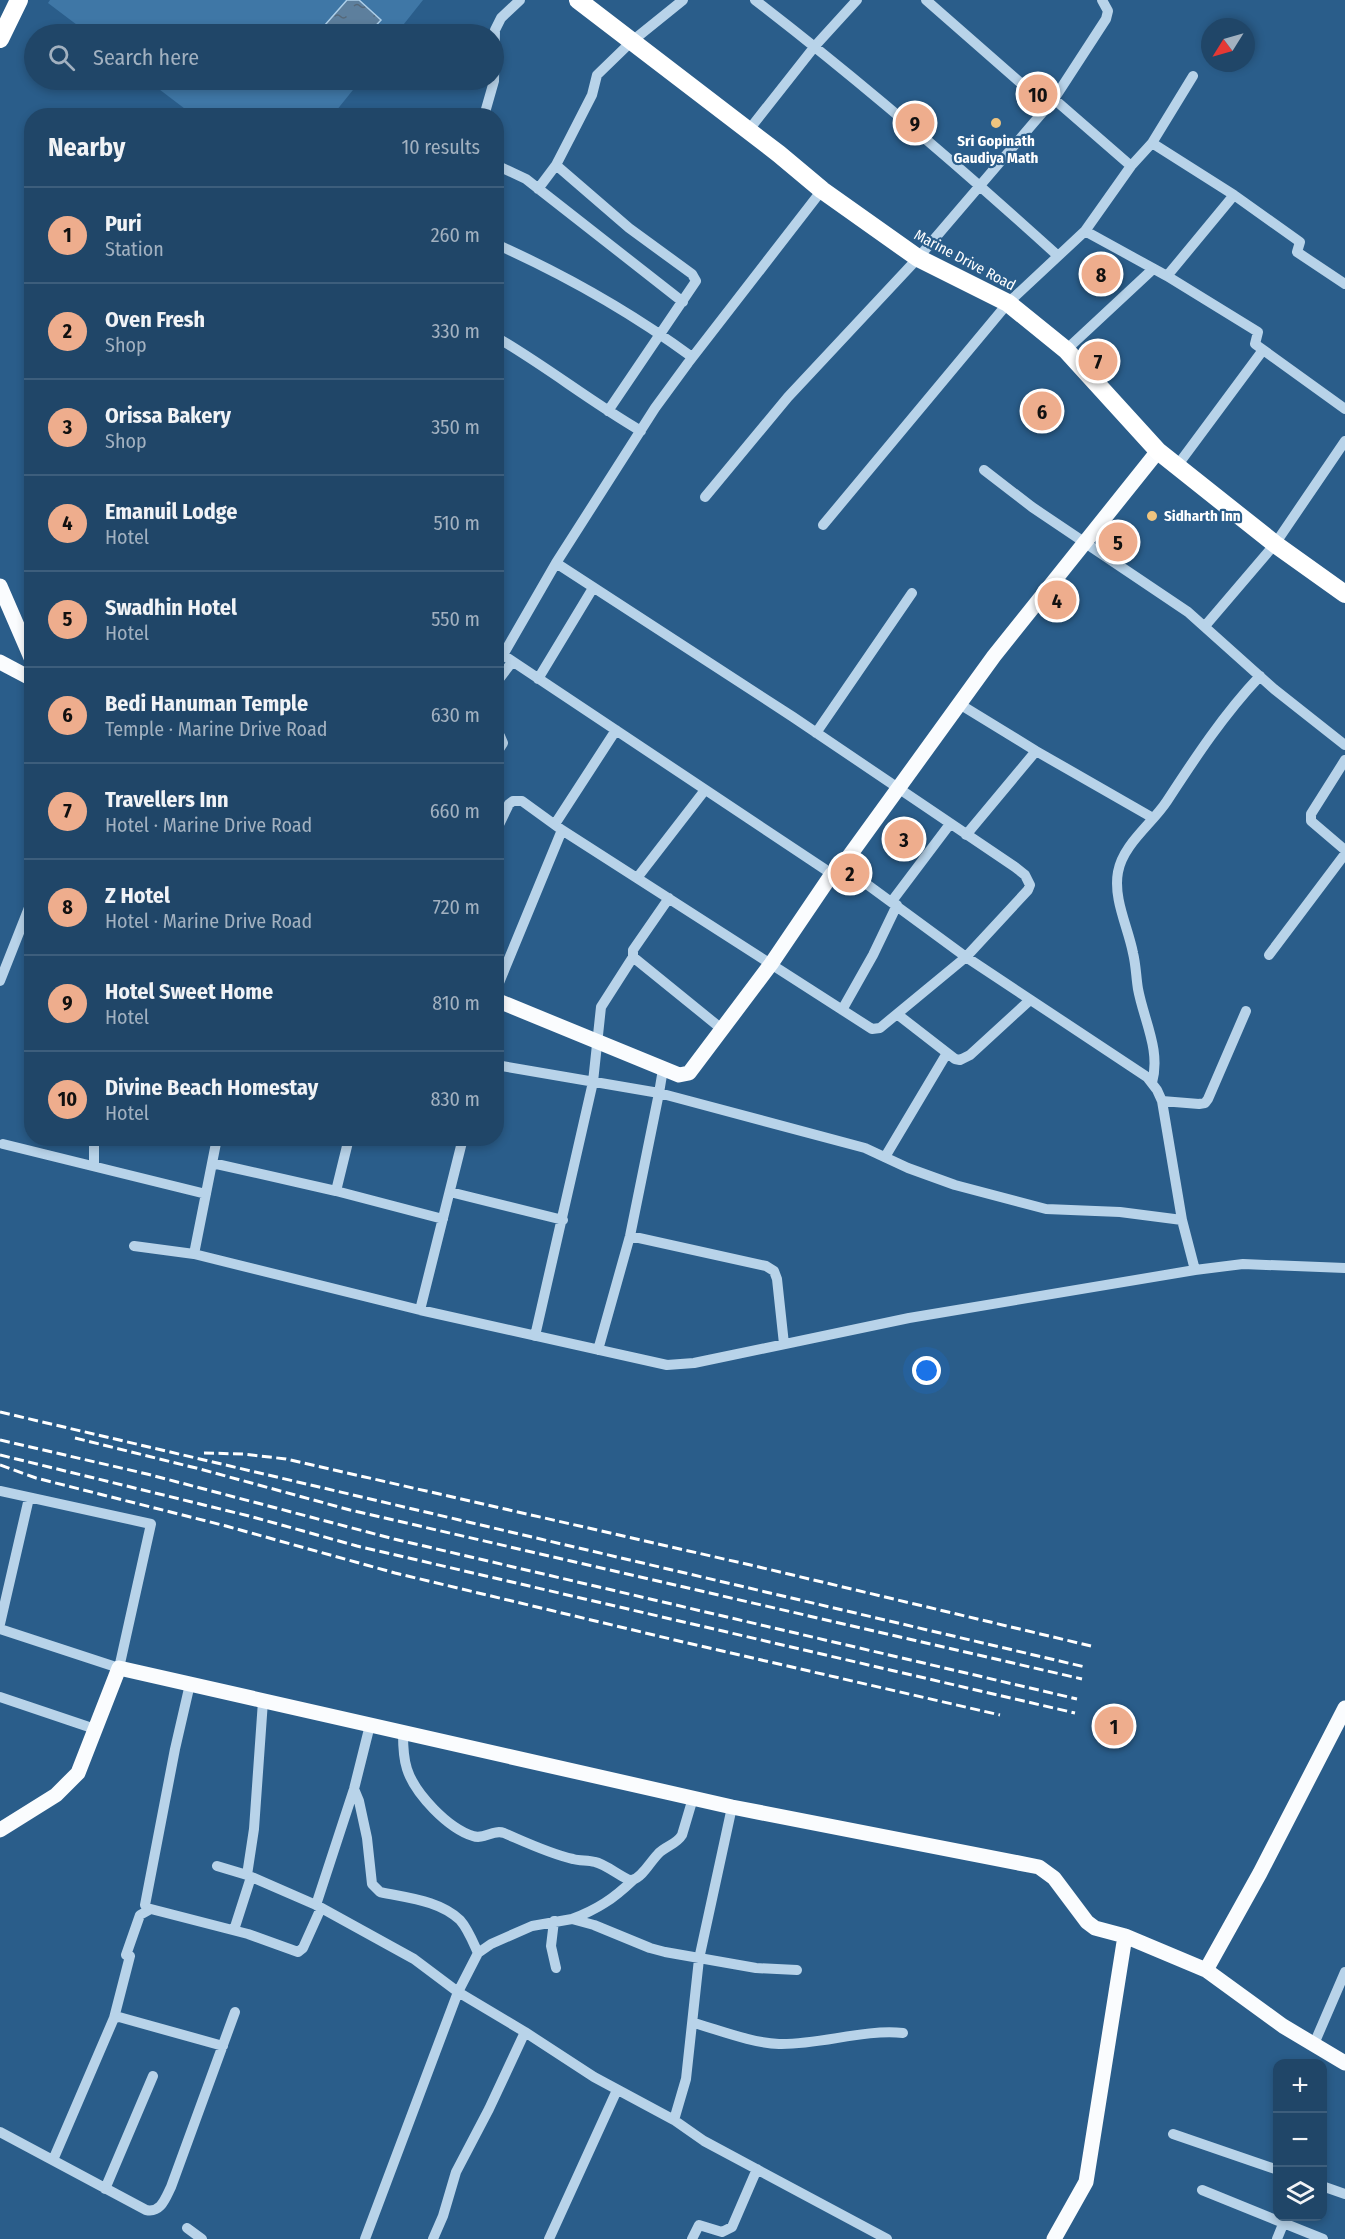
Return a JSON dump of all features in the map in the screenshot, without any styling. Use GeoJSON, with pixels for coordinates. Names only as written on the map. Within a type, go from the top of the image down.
{"type":"FeatureCollection","features":[{"type":"Feature","properties":{"kind":"highway"},"geometry":{"type":"LineString","coordinates":[[0,39],[19,0]]}},
{"type":"Feature","properties":{"kind":"highway","name":"Marine Drive Road"},"geometry":{"type":"LineString","coordinates":[[578,0],[822,190],[918,258],[1008,303],[1066,350],[1158,451],[1275,544],[1345,594]]}},
{"type":"Feature","properties":{"kind":"main road"},"geometry":{"type":"LineString","coordinates":[[504,1003],[663,1069],[680,1075],[689,1073],[723,1030],[834,873],[961,705],[997,653],[1158,451]]}},
{"type":"Feature","properties":{"kind":"main road"},"geometry":{"type":"LineString","coordinates":[[0,586],[24,642]]}},
{"type":"Feature","properties":{"kind":"main road"},"geometry":{"type":"LineString","coordinates":[[0,662],[24,675]]}},
{"type":"Feature","properties":{"kind":"main road"},"geometry":{"type":"LineString","coordinates":[[0,1830],[42,1805],[67,1786],[78,1773],[119,1668],[732,1807],[1039,1867],[1054,1878],[1087,1922],[1095,1928],[1125,1936],[1206,1970],[1284,2026],[1345,2063]]}},
{"type":"Feature","properties":{"kind":"main road"},"geometry":{"type":"LineString","coordinates":[[1206,1970],[1260,1873],[1345,1708]]}},
{"type":"Feature","properties":{"kind":"main road"},"geometry":{"type":"LineString","coordinates":[[1054,2239],[1086,2182],[1125,1936]]}},
{"type":"Feature","properties":{"kind":"street"},"geometry":{"type":"LineString","coordinates":[[498,24],[501,18],[520,0]]}},
{"type":"Feature","properties":{"kind":"street"},"geometry":{"type":"LineString","coordinates":[[538,189],[556,165],[592,95],[597,75],[631,42],[683,0]]}},
{"type":"Feature","properties":{"kind":"street"},"geometry":{"type":"LineString","coordinates":[[755,0],[815,46],[979,184],[1057,255]]}},
{"type":"Feature","properties":{"kind":"street"},"geometry":{"type":"LineString","coordinates":[[748,131],[815,46],[857,0]]}},
{"type":"Feature","properties":{"kind":"street"},"geometry":{"type":"LineString","coordinates":[[926,0],[1050,103],[1131,166]]}},
{"type":"Feature","properties":{"kind":"street"},"geometry":{"type":"LineString","coordinates":[[705,497],[788,397],[918,258],[1050,103],[1106,19],[1108,11],[1102,0]]}},
{"type":"Feature","properties":{"kind":"street"},"geometry":{"type":"LineString","coordinates":[[823,525],[1008,303],[1085,231],[1131,166],[1152,143],[1193,76]]}},
{"type":"Feature","properties":{"kind":"street"},"geometry":{"type":"LineString","coordinates":[[486,108],[491,90]]}},
{"type":"Feature","properties":{"kind":"street"},"geometry":{"type":"LineString","coordinates":[[1152,143],[1234,195],[1300,242],[1297,252],[1345,284]]}},
{"type":"Feature","properties":{"kind":"street"},"geometry":{"type":"LineString","coordinates":[[556,165],[629,228],[695,278],[695,285],[608,411]]}},
{"type":"Feature","properties":{"kind":"street"},"geometry":{"type":"LineString","coordinates":[[504,168],[518,174],[683,302]]}},
{"type":"Feature","properties":{"kind":"street"},"geometry":{"type":"LineString","coordinates":[[504,647],[626,454],[692,357],[822,190]]}},
{"type":"Feature","properties":{"kind":"street"},"geometry":{"type":"LineString","coordinates":[[1167,276],[1234,195]]}},
{"type":"Feature","properties":{"kind":"street"},"geometry":{"type":"LineString","coordinates":[[1085,231],[1167,276],[1258,332],[1255,344],[1345,409]]}},
{"type":"Feature","properties":{"kind":"street"},"geometry":{"type":"LineString","coordinates":[[504,248],[527,258],[660,334],[692,357]]}},
{"type":"Feature","properties":{"kind":"street"},"geometry":{"type":"LineString","coordinates":[[1066,350],[1153,269]]}},
{"type":"Feature","properties":{"kind":"street"},"geometry":{"type":"LineString","coordinates":[[504,342],[641,431]]}},
{"type":"Feature","properties":{"kind":"street"},"geometry":{"type":"LineString","coordinates":[[1177,466],[1263,350]]}},
{"type":"Feature","properties":{"kind":"street"},"geometry":{"type":"LineString","coordinates":[[1205,626],[1275,544],[1345,441]]}},
{"type":"Feature","properties":{"kind":"street"},"geometry":{"type":"LineString","coordinates":[[984,470],[1032,507],[1188,612],[1260,676],[1345,746]]}},
{"type":"Feature","properties":{"kind":"street"},"geometry":{"type":"LineString","coordinates":[[504,814],[509,804],[518,800],[535,809],[637,878],[872,1029],[880,1028],[966,957],[1028,890],[1030,885],[1025,875],[1015,867],[816,733],[556,563]]}},
{"type":"Feature","properties":{"kind":"street"},"geometry":{"type":"LineString","coordinates":[[538,679],[593,588]]}},
{"type":"Feature","properties":{"kind":"street"},"geometry":{"type":"LineString","coordinates":[[816,733],[912,593]]}},
{"type":"Feature","properties":{"kind":"street"},"geometry":{"type":"LineString","coordinates":[[504,656],[834,873],[861,879],[966,957],[1147,1077],[1162,1101],[1182,1220],[1195,1270]]}},
{"type":"Feature","properties":{"kind":"street"},"geometry":{"type":"LineString","coordinates":[[504,672],[512,662]]}},
{"type":"Feature","properties":{"kind":"street"},"geometry":{"type":"LineString","coordinates":[[1152,1083],[1155,1064],[1154,1049],[1138,990],[1134,954],[1117,884],[1122,859],[1154,818],[1229,711],[1260,676]]}},
{"type":"Feature","properties":{"kind":"street"},"geometry":{"type":"LineString","coordinates":[[961,705],[1036,752],[1154,818]]}},
{"type":"Feature","properties":{"kind":"street"},"geometry":{"type":"LineString","coordinates":[[504,969],[559,827],[616,730]]}},
{"type":"Feature","properties":{"kind":"street"},"geometry":{"type":"LineString","coordinates":[[966,835],[1036,752]]}},
{"type":"Feature","properties":{"kind":"street"},"geometry":{"type":"LineString","coordinates":[[1269,955],[1345,852],[1311,821],[1311,813],[1345,760]]}},
{"type":"Feature","properties":{"kind":"street"},"geometry":{"type":"LineString","coordinates":[[637,878],[705,790]]}},
{"type":"Feature","properties":{"kind":"street"},"geometry":{"type":"LineString","coordinates":[[842,1010],[873,955],[895,903],[950,824]]}},
{"type":"Feature","properties":{"kind":"street"},"geometry":{"type":"LineString","coordinates":[[834,873],[861,879]]}},
{"type":"Feature","properties":{"kind":"street"},"geometry":{"type":"LineString","coordinates":[[535,1336],[593,1082],[601,1007],[633,957],[633,950],[669,898]]}},
{"type":"Feature","properties":{"kind":"street"},"geometry":{"type":"LineString","coordinates":[[0,981],[24,920]]}},
{"type":"Feature","properties":{"kind":"street"},"geometry":{"type":"LineString","coordinates":[[633,957],[723,1030]]}},
{"type":"Feature","properties":{"kind":"street"},"geometry":{"type":"LineString","coordinates":[[897,1014],[955,1059],[965,1058],[1030,1000]]}},
{"type":"Feature","properties":{"kind":"street"},"geometry":{"type":"LineString","coordinates":[[1162,1101],[1205,1103],[1246,1011]]}},
{"type":"Feature","properties":{"kind":"street"},"geometry":{"type":"LineString","coordinates":[[885,1157],[947,1053]]}},
{"type":"Feature","properties":{"kind":"street"},"geometry":{"type":"LineString","coordinates":[[504,1066],[658,1093],[865,1148],[955,1185],[1046,1209],[1120,1212],[1182,1220]]}},
{"type":"Feature","properties":{"kind":"street"},"geometry":{"type":"LineString","coordinates":[[598,1350],[630,1236],[663,1069]]}},
{"type":"Feature","properties":{"kind":"street"},"geometry":{"type":"LineString","coordinates":[[3,1144],[206,1194]]}},
{"type":"Feature","properties":{"kind":"street"},"geometry":{"type":"LineString","coordinates":[[94,1146],[94,1165]]}},
{"type":"Feature","properties":{"kind":"street"},"geometry":{"type":"LineString","coordinates":[[194,1254],[215,1146]]}},
{"type":"Feature","properties":{"kind":"street"},"geometry":{"type":"LineString","coordinates":[[336,1191],[347,1146]]}},
{"type":"Feature","properties":{"kind":"street"},"geometry":{"type":"LineString","coordinates":[[420,1310],[461,1146]]}},
{"type":"Feature","properties":{"kind":"street"},"geometry":{"type":"LineString","coordinates":[[212,1163],[336,1191],[443,1219]]}},
{"type":"Feature","properties":{"kind":"street"},"geometry":{"type":"LineString","coordinates":[[450,1192],[563,1220]]}},
{"type":"Feature","properties":{"kind":"street"},"geometry":{"type":"LineString","coordinates":[[630,1236],[766,1266],[774,1271],[784,1344]]}},
{"type":"Feature","properties":{"kind":"street"},"geometry":{"type":"LineString","coordinates":[[134,1246],[194,1254],[420,1310],[667,1365],[694,1363],[909,1318],[1195,1270],[1243,1264],[1345,1268]]}},
{"type":"Feature","properties":{"kind":"street"},"geometry":{"type":"LineString","coordinates":[[0,1491],[152,1524],[119,1668],[0,1629]]}},
{"type":"Feature","properties":{"kind":"street"},"geometry":{"type":"LineString","coordinates":[[0,1624],[3,1601],[29,1498]]}},
{"type":"Feature","properties":{"kind":"street"},"geometry":{"type":"LineString","coordinates":[[190,1684],[145,1905],[149,1910],[234,1930],[298,1952],[303,1948],[319,1907],[354,1789],[370,1725]]}},
{"type":"Feature","properties":{"kind":"street"},"geometry":{"type":"LineString","coordinates":[[0,1697],[95,1729]]}},
{"type":"Feature","properties":{"kind":"street"},"geometry":{"type":"LineString","coordinates":[[234,1930],[249,1876],[263,1701]]}},
{"type":"Feature","properties":{"kind":"street"},"geometry":{"type":"LineString","coordinates":[[403,1732],[407,1771],[416,1788],[430,1805],[452,1825],[479,1838],[501,1832],[572,1859],[603,1864],[627,1879],[633,1880]]}},
{"type":"Feature","properties":{"kind":"street"},"geometry":{"type":"LineString","coordinates":[[354,1789],[362,1814],[367,1838],[370,1876],[375,1889],[429,1903],[452,1914],[467,1930],[478,1953]]}},
{"type":"Feature","properties":{"kind":"street"},"geometry":{"type":"LineString","coordinates":[[364,2239],[458,1992],[478,1953],[507,1936],[532,1926],[572,1919],[611,1900],[638,1877],[658,1854],[679,1840],[693,1798]]}},
{"type":"Feature","properties":{"kind":"street"},"geometry":{"type":"LineString","coordinates":[[674,2120],[686,2079],[694,2023],[699,1959],[732,1807]]}},
{"type":"Feature","properties":{"kind":"street"},"geometry":{"type":"LineString","coordinates":[[217,1866],[249,1876],[319,1907],[414,1959],[458,1992],[617,2090],[674,2120],[704,2141],[887,2239]]}},
{"type":"Feature","properties":{"kind":"street"},"geometry":{"type":"LineString","coordinates":[[53,2160],[114,2018],[128,1955],[140,1915],[149,1910]]}},
{"type":"Feature","properties":{"kind":"street"},"geometry":{"type":"LineString","coordinates":[[572,1919],[594,1925],[650,1948],[756,1968],[797,1970]]}},
{"type":"Feature","properties":{"kind":"street"},"geometry":{"type":"LineString","coordinates":[[554,1922],[551,1946],[556,1968]]}},
{"type":"Feature","properties":{"kind":"street"},"geometry":{"type":"LineString","coordinates":[[1314,2044],[1345,1972]]}},
{"type":"Feature","properties":{"kind":"street"},"geometry":{"type":"LineString","coordinates":[[0,2132],[151,2212],[161,2206],[178,2169],[235,2012]]}},
{"type":"Feature","properties":{"kind":"street"},"geometry":{"type":"LineString","coordinates":[[114,2018],[223,2046]]}},
{"type":"Feature","properties":{"kind":"street"},"geometry":{"type":"LineString","coordinates":[[694,2023],[776,2044],[830,2041],[882,2031],[903,2033]]}},
{"type":"Feature","properties":{"kind":"street"},"geometry":{"type":"LineString","coordinates":[[433,2239],[443,2216],[456,2172],[525,2032]]}},
{"type":"Feature","properties":{"kind":"street"},"geometry":{"type":"LineString","coordinates":[[105,2188],[153,2076]]}},
{"type":"Feature","properties":{"kind":"street"},"geometry":{"type":"LineString","coordinates":[[549,2239],[617,2090]]}},
{"type":"Feature","properties":{"kind":"street"},"geometry":{"type":"LineString","coordinates":[[1173,2134],[1273,2168]]}},
{"type":"Feature","properties":{"kind":"street"},"geometry":{"type":"LineString","coordinates":[[692,2239],[699,2225],[722,2232],[732,2227],[757,2169]]}},
{"type":"Feature","properties":{"kind":"street"},"geometry":{"type":"LineString","coordinates":[[1327,2187],[1345,2194]]}},
{"type":"Feature","properties":{"kind":"street"},"geometry":{"type":"LineString","coordinates":[[1202,2190],[1273,2216]]}},
{"type":"Feature","properties":{"kind":"street"},"geometry":{"type":"LineString","coordinates":[[1277,2239],[1285,2221]]}},
{"type":"Feature","properties":{"kind":"street"},"geometry":{"type":"LineString","coordinates":[[1287,2221],[1323,2239]]}},
{"type":"Feature","properties":{"kind":"street"},"geometry":{"type":"LineString","coordinates":[[187,2228],[202,2239]]}},
{"type":"Feature","properties":{"kind":"shaded area"},"geometry":{"type":"Polygon","coordinates":[[[50,0],[423,0],[404,24],[76,24],[48,3],[50,0]]]}},
{"type":"Feature","properties":{"kind":"shaded area"},"geometry":{"type":"Polygon","coordinates":[[[160,90],[353,90],[338,108],[184,108],[160,90]]]}},
{"type":"Feature","properties":{"kind":"water"},"geometry":{"type":"Polygon","coordinates":[[[347,0],[359,0],[381,20],[377,24],[326,24],[347,0]]]}},
{"type":"Feature","properties":{"kind":"railway"},"geometry":{"type":"LineString","coordinates":[[0,1412],[1085,1667]]}},
{"type":"Feature","properties":{"kind":"railway"},"geometry":{"type":"LineString","coordinates":[[75,1438],[350,1510],[1082,1679]]}},
{"type":"Feature","properties":{"kind":"railway"},"geometry":{"type":"LineString","coordinates":[[0,1440],[147,1474],[394,1539],[1077,1699]]}},
{"type":"Feature","properties":{"kind":"railway"},"geometry":{"type":"LineString","coordinates":[[204,1453],[243,1454],[286,1459],[759,1567],[1091,1646]]}},
{"type":"Feature","properties":{"kind":"railway"},"geometry":{"type":"LineString","coordinates":[[0,1455],[249,1516],[357,1546],[1075,1713]]}},
{"type":"Feature","properties":{"kind":"railway"},"geometry":{"type":"LineString","coordinates":[[0,1465],[36,1478],[226,1526],[395,1573],[1000,1715]]}},
{"type":"Feature","properties":{"kind":"place","name":"Divine Beach Homestay"},"geometry":{"type":"Point","coordinates":[1038,94]}},
{"type":"Feature","properties":{"kind":"place","name":"Hotel Sweet Home"},"geometry":{"type":"Point","coordinates":[915,123]}},
{"type":"Feature","properties":{"kind":"place","name":"Sri Gopinath Gaudiya Math"},"geometry":{"type":"Point","coordinates":[996,123]}},
{"type":"Feature","properties":{"kind":"place","name":"Z Hotel"},"geometry":{"type":"Point","coordinates":[1101,274]}},
{"type":"Feature","properties":{"kind":"place","name":"Travellers Inn"},"geometry":{"type":"Point","coordinates":[1098,361]}},
{"type":"Feature","properties":{"kind":"place","name":"Bedi Hanuman Temple"},"geometry":{"type":"Point","coordinates":[1042,411]}},
{"type":"Feature","properties":{"kind":"place","name":"Sidharth Inn"},"geometry":{"type":"Point","coordinates":[1152,516]}},
{"type":"Feature","properties":{"kind":"place","name":"Swadhin Hotel"},"geometry":{"type":"Point","coordinates":[1118,542]}},
{"type":"Feature","properties":{"kind":"place","name":"Emanuil Lodge"},"geometry":{"type":"Point","coordinates":[1057,600]}},
{"type":"Feature","properties":{"kind":"place","name":"Orissa Bakery"},"geometry":{"type":"Point","coordinates":[904,839]}},
{"type":"Feature","properties":{"kind":"place","name":"Oven Fresh"},"geometry":{"type":"Point","coordinates":[850,873]}},
{"type":"Feature","properties":{"kind":"place","name":"Puri"},"geometry":{"type":"Point","coordinates":[1114,1726]}}]}
